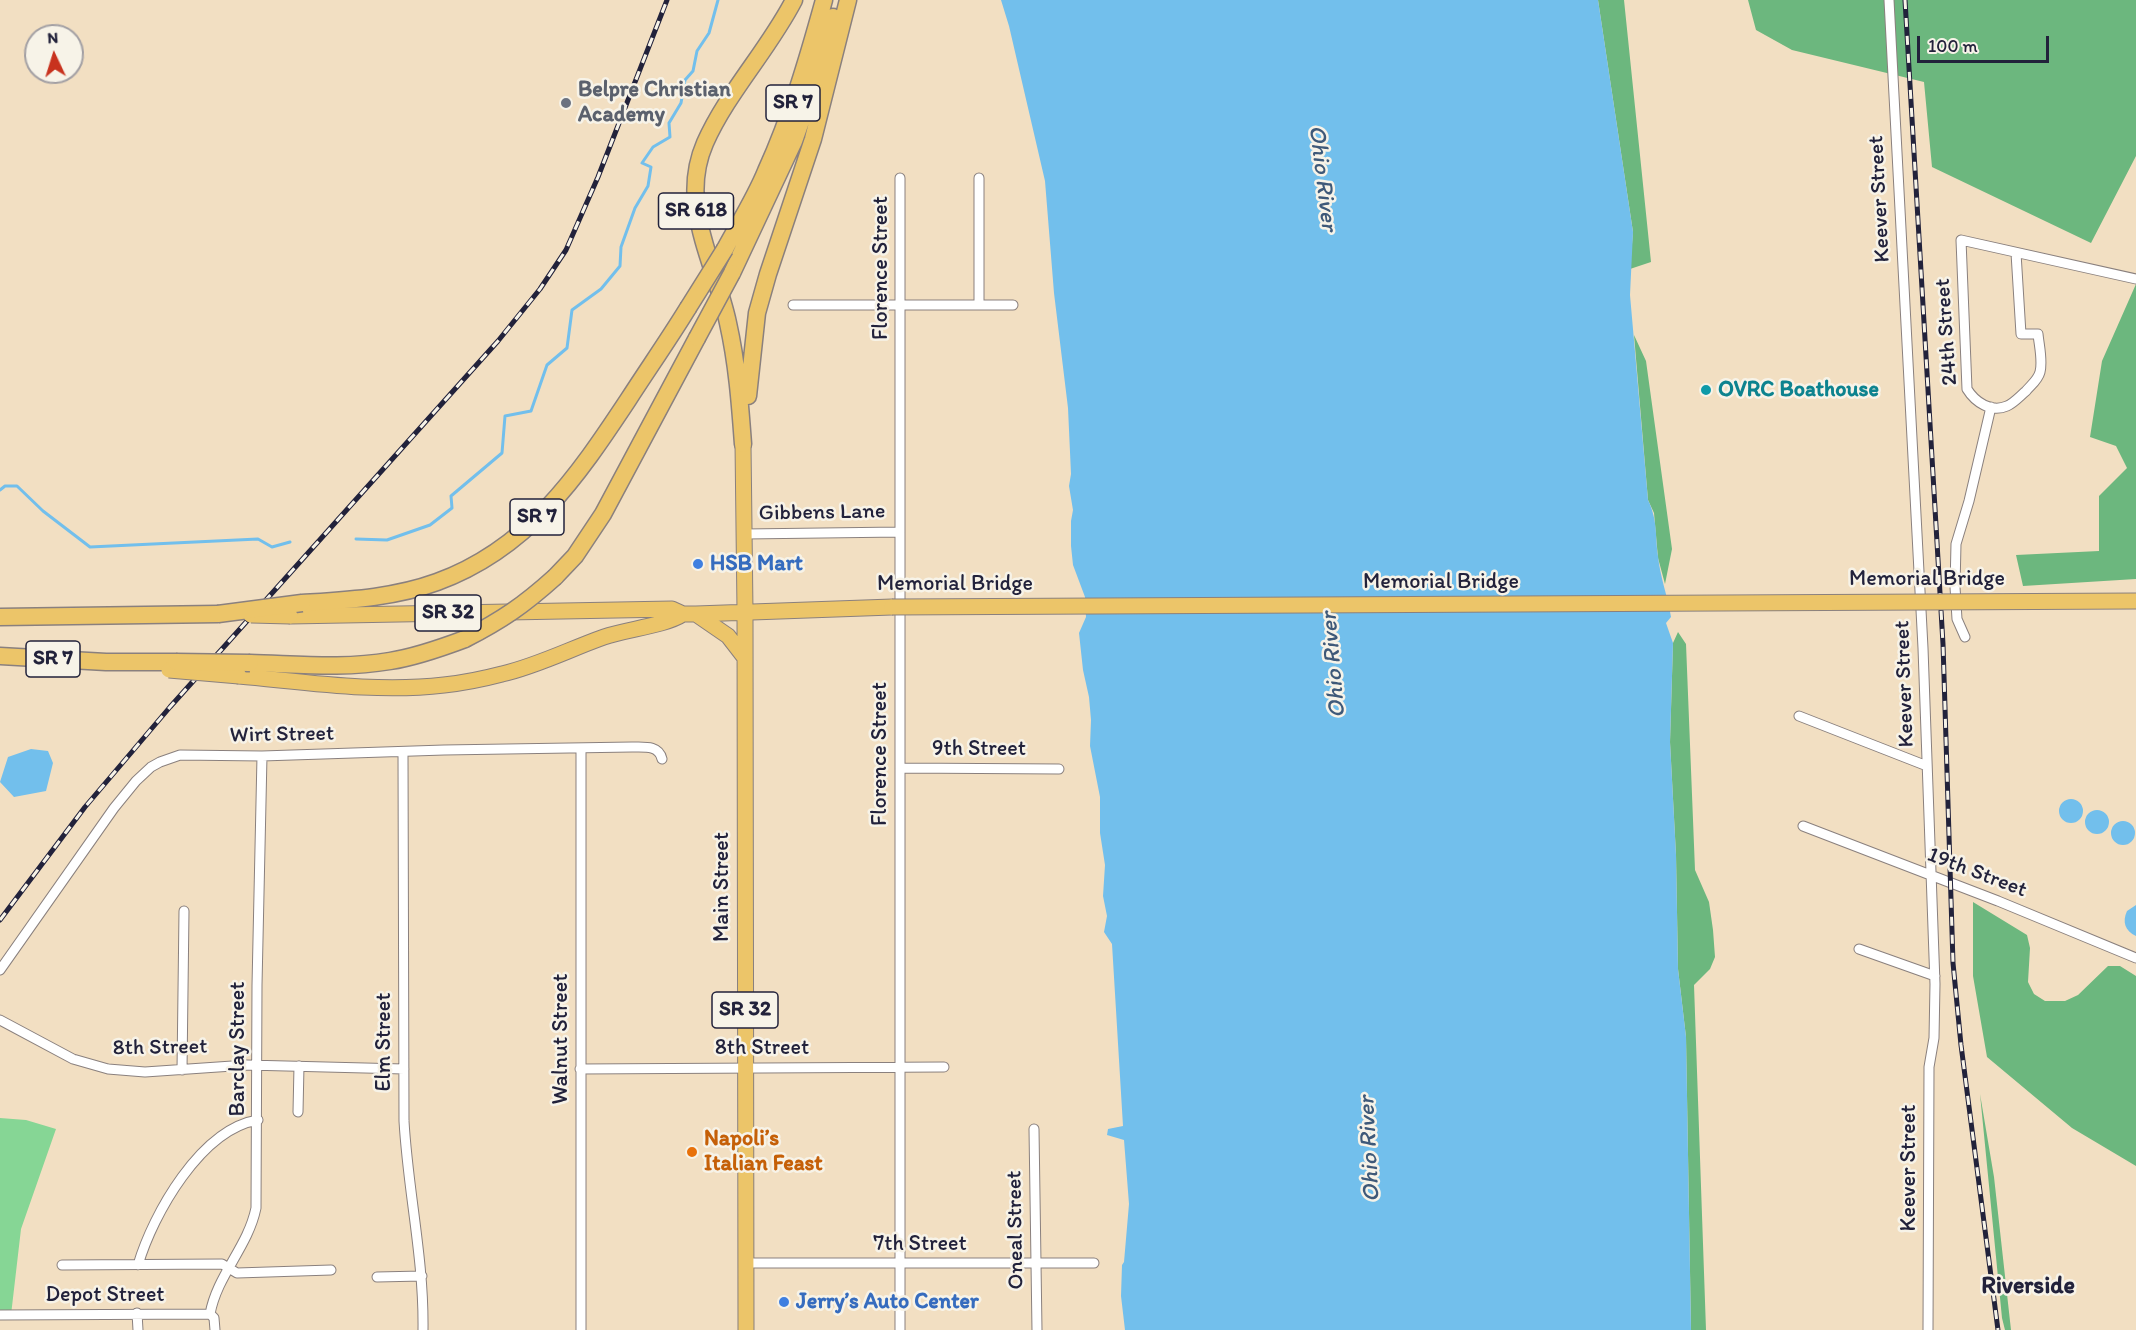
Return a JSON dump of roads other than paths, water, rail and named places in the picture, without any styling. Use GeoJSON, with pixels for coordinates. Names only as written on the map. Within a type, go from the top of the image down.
{"type":"FeatureCollection","features":[{"type":"Feature","properties":{"kind":"highway","name":"SR 618"},"geometry":{"type":"LineString","coordinates":[[743,444],[734,353],[696,209],[696,176],[705,143],[714,125],[767,46],[794,0]]}},
{"type":"Feature","properties":{"kind":"highway","name":"SR 7"},"geometry":{"type":"LineString","coordinates":[[0,617],[218,614],[296,610],[380,597],[420,588],[473,566],[507,544],[568,486],[725,249],[766,173],[787,120],[824,0]]}},
{"type":"Feature","properties":{"kind":"highway","name":"SR 7"},"geometry":{"type":"LineString","coordinates":[[0,656],[245,670],[388,662],[430,652],[465,639],[506,617],[532,598],[574,556],[603,514],[732,273],[782,169],[798,130],[838,0]]}},
{"type":"Feature","properties":{"kind":"highway"},"geometry":{"type":"LineString","coordinates":[[743,444],[749,374],[758,313],[768,274],[813,139],[848,0]]}},
{"type":"Feature","properties":{"kind":"main road","name":"Main Street"},"geometry":{"type":"LineString","coordinates":[[743,444],[746,611],[746,1330]]}},
{"type":"Feature","properties":{"kind":"main road","name":"Memorial Bridge"},"geometry":{"type":"LineString","coordinates":[[746,611],[892,607],[2136,601]]}},
{"type":"Feature","properties":{"kind":"main road","name":"SR 32"},"geometry":{"type":"LineString","coordinates":[[296,610],[672,609],[689,614],[728,636],[745,658]]}},
{"type":"Feature","properties":{"kind":"main road","name":"SR 32"},"geometry":{"type":"LineString","coordinates":[[245,670],[353,686],[404,688],[444,686],[503,674],[541,662],[601,638],[633,628],[674,620],[689,614],[746,611]]}},
{"type":"Feature","properties":{"kind":"street","name":"Keever Street"},"geometry":{"type":"LineString","coordinates":[[1889,0],[1923,648],[1935,976],[1934,1038],[1929,1067],[1928,1330]]}},
{"type":"Feature","properties":{"kind":"street","name":"Florence Street"},"geometry":{"type":"LineString","coordinates":[[900,178],[900,1330]]}},
{"type":"Feature","properties":{"kind":"street"},"geometry":{"type":"LineString","coordinates":[[979,178],[979,305]]}},
{"type":"Feature","properties":{"kind":"street","name":"24th Street"},"geometry":{"type":"LineString","coordinates":[[1991,407],[1972,398],[1967,389],[1961,240],[2136,279]]}},
{"type":"Feature","properties":{"kind":"street"},"geometry":{"type":"LineString","coordinates":[[1965,637],[1958,619],[1955,587],[1956,544],[1969,501],[1991,407],[2006,406],[2014,401],[2036,381],[2040,371],[2038,334],[2021,334],[2016,253]]}},
{"type":"Feature","properties":{"kind":"street"},"geometry":{"type":"LineString","coordinates":[[794,305],[1013,305]]}},
{"type":"Feature","properties":{"kind":"street","name":"Gibbens Lane"},"geometry":{"type":"LineString","coordinates":[[745,534],[900,532]]}},
{"type":"Feature","properties":{"kind":"street"},"geometry":{"type":"LineString","coordinates":[[1798,716],[1927,766]]}},
{"type":"Feature","properties":{"kind":"street","name":"Walnut Street"},"geometry":{"type":"LineString","coordinates":[[581,748],[581,1330]]}},
{"type":"Feature","properties":{"kind":"street","name":"Wirt Street"},"geometry":{"type":"LineString","coordinates":[[0,970],[114,808],[151,767],[170,757],[444,750],[650,748],[659,751],[662,759]]}},
{"type":"Feature","properties":{"kind":"street","name":"Elm Street"},"geometry":{"type":"LineString","coordinates":[[403,752],[406,1156],[422,1276],[423,1330]]}},
{"type":"Feature","properties":{"kind":"street","name":"Barclay Street"},"geometry":{"type":"LineString","coordinates":[[210,1314],[216,1292],[248,1234],[256,1208],[262,756]]}},
{"type":"Feature","properties":{"kind":"street","name":"9th Street"},"geometry":{"type":"LineString","coordinates":[[900,768],[1059,769]]}},
{"type":"Feature","properties":{"kind":"street","name":"19th Street"},"geometry":{"type":"LineString","coordinates":[[1803,826],[1998,901],[2136,958]]}},
{"type":"Feature","properties":{"kind":"street"},"geometry":{"type":"LineString","coordinates":[[182,1070],[184,911]]}},
{"type":"Feature","properties":{"kind":"street"},"geometry":{"type":"LineString","coordinates":[[1859,948],[1935,976]]}},
{"type":"Feature","properties":{"kind":"street","name":"8th Street"},"geometry":{"type":"LineString","coordinates":[[0,1020],[87,1065],[129,1071],[258,1065],[404,1069]]}},
{"type":"Feature","properties":{"kind":"street"},"geometry":{"type":"LineString","coordinates":[[298,1112],[299,1066]]}},
{"type":"Feature","properties":{"kind":"street","name":"8th Street"},"geometry":{"type":"LineString","coordinates":[[580,1069],[944,1067]]}},
{"type":"Feature","properties":{"kind":"street"},"geometry":{"type":"LineString","coordinates":[[138,1265],[144,1245],[170,1196],[196,1160],[223,1134],[245,1122],[258,1120]]}},
{"type":"Feature","properties":{"kind":"street","name":"Oneal Street"},"geometry":{"type":"LineString","coordinates":[[1034,1129],[1037,1330]]}},
{"type":"Feature","properties":{"kind":"street","name":"7th Street"},"geometry":{"type":"LineString","coordinates":[[747,1263],[1094,1263]]}},
{"type":"Feature","properties":{"kind":"street"},"geometry":{"type":"LineString","coordinates":[[62,1265],[222,1264],[237,1273],[332,1270]]}},
{"type":"Feature","properties":{"kind":"street"},"geometry":{"type":"LineString","coordinates":[[377,1277],[422,1276]]}},
{"type":"Feature","properties":{"kind":"street"},"geometry":{"type":"LineString","coordinates":[[138,1313],[138,1330]]}},
{"type":"Feature","properties":{"kind":"street"},"geometry":{"type":"LineString","coordinates":[[210,1314],[214,1318],[215,1330]]}},
{"type":"Feature","properties":{"kind":"street","name":"Depot Street"},"geometry":{"type":"LineString","coordinates":[[0,1315],[210,1314]]}},
{"type":"Feature","properties":{"kind":"water","name":"Ohio River"},"geometry":{"type":"Polygon","coordinates":[[[1001,0],[1598,0],[1633,232],[1630,295],[1648,500],[1655,521],[1659,564],[1671,617],[1666,623],[1673,643],[1670,742],[1676,855],[1678,969],[1686,1037],[1691,1330],[1125,1330],[1121,1296],[1129,1204],[1124,1140],[1107,1135],[1108,1129],[1123,1126],[1112,944],[1104,932],[1107,916],[1103,896],[1105,865],[1100,833],[1100,797],[1090,746],[1089,697],[1079,633],[1086,617],[1085,597],[1073,565],[1071,546],[1073,510],[1069,486],[1071,474],[1068,408],[1054,293],[1045,181],[1001,0]]]}},
{"type":"Feature","properties":{"kind":"water"},"geometry":{"type":"Polygon","coordinates":[[[31,749],[48,751],[53,763],[46,791],[14,797],[0,782],[8,757],[31,749]]]}},
{"type":"Feature","properties":{"kind":"water"},"geometry":{"type":"Polygon","coordinates":[[[2071,799],[2076,800],[2082,806],[2082,816],[2076,822],[2071,823],[2066,822],[2060,816],[2059,811],[2060,806],[2066,800],[2071,799]]]}},
{"type":"Feature","properties":{"kind":"water"},"geometry":{"type":"Polygon","coordinates":[[[2097,810],[2102,811],[2108,817],[2108,827],[2102,833],[2097,834],[2092,833],[2086,827],[2085,822],[2086,817],[2092,811],[2097,810]]]}},
{"type":"Feature","properties":{"kind":"water"},"geometry":{"type":"Polygon","coordinates":[[[2123,821],[2128,822],[2134,828],[2134,838],[2128,844],[2123,845],[2118,844],[2112,838],[2111,833],[2112,828],[2118,822],[2123,821]]]}},
{"type":"Feature","properties":{"kind":"water"},"geometry":{"type":"Polygon","coordinates":[[[2136,905],[2136,936],[2127,929],[2125,919],[2127,911],[2136,905]]]}},
{"type":"Feature","properties":{"kind":"waterway"},"geometry":{"type":"LineString","coordinates":[[356,539],[387,540],[430,525],[452,508],[451,496],[502,453],[505,416],[531,411],[547,365],[567,348],[572,310],[601,289],[620,266],[621,247],[635,208],[648,186],[651,167],[642,163],[653,147],[670,137],[669,123],[681,103],[685,80],[693,71],[697,51],[709,33],[718,0]]}},
{"type":"Feature","properties":{"kind":"waterway"},"geometry":{"type":"LineString","coordinates":[[0,490],[5,486],[17,486],[43,511],[90,547],[258,539],[272,547],[290,542]]}},
{"type":"Feature","properties":{"kind":"railway"},"geometry":{"type":"LineString","coordinates":[[0,920],[85,807],[170,707],[498,341],[540,289],[566,250],[598,177],[667,0]]}},
{"type":"Feature","properties":{"kind":"railway"},"geometry":{"type":"LineString","coordinates":[[1905,0],[1943,644],[1953,963],[1961,1045],[1998,1330]]}},
{"type":"Feature","properties":{"kind":"place","name":"Belpre Christian Academy"},"geometry":{"type":"Point","coordinates":[566,103]}},
{"type":"Feature","properties":{"kind":"place","name":"OVRC Boathouse"},"geometry":{"type":"Point","coordinates":[1706,390]}},
{"type":"Feature","properties":{"kind":"place","name":"HSB Mart"},"geometry":{"type":"Point","coordinates":[698,564]}},
{"type":"Feature","properties":{"kind":"place","name":"Napoli’s Italian Feast"},"geometry":{"type":"Point","coordinates":[692,1152]}},
{"type":"Feature","properties":{"kind":"place","name":"Jerry’s Auto Center"},"geometry":{"type":"Point","coordinates":[784,1302]}},
{"type":"Feature","properties":{"kind":"district","name":"Riverside"},"geometry":{"type":"Point","coordinates":[2028,1287]}}]}
